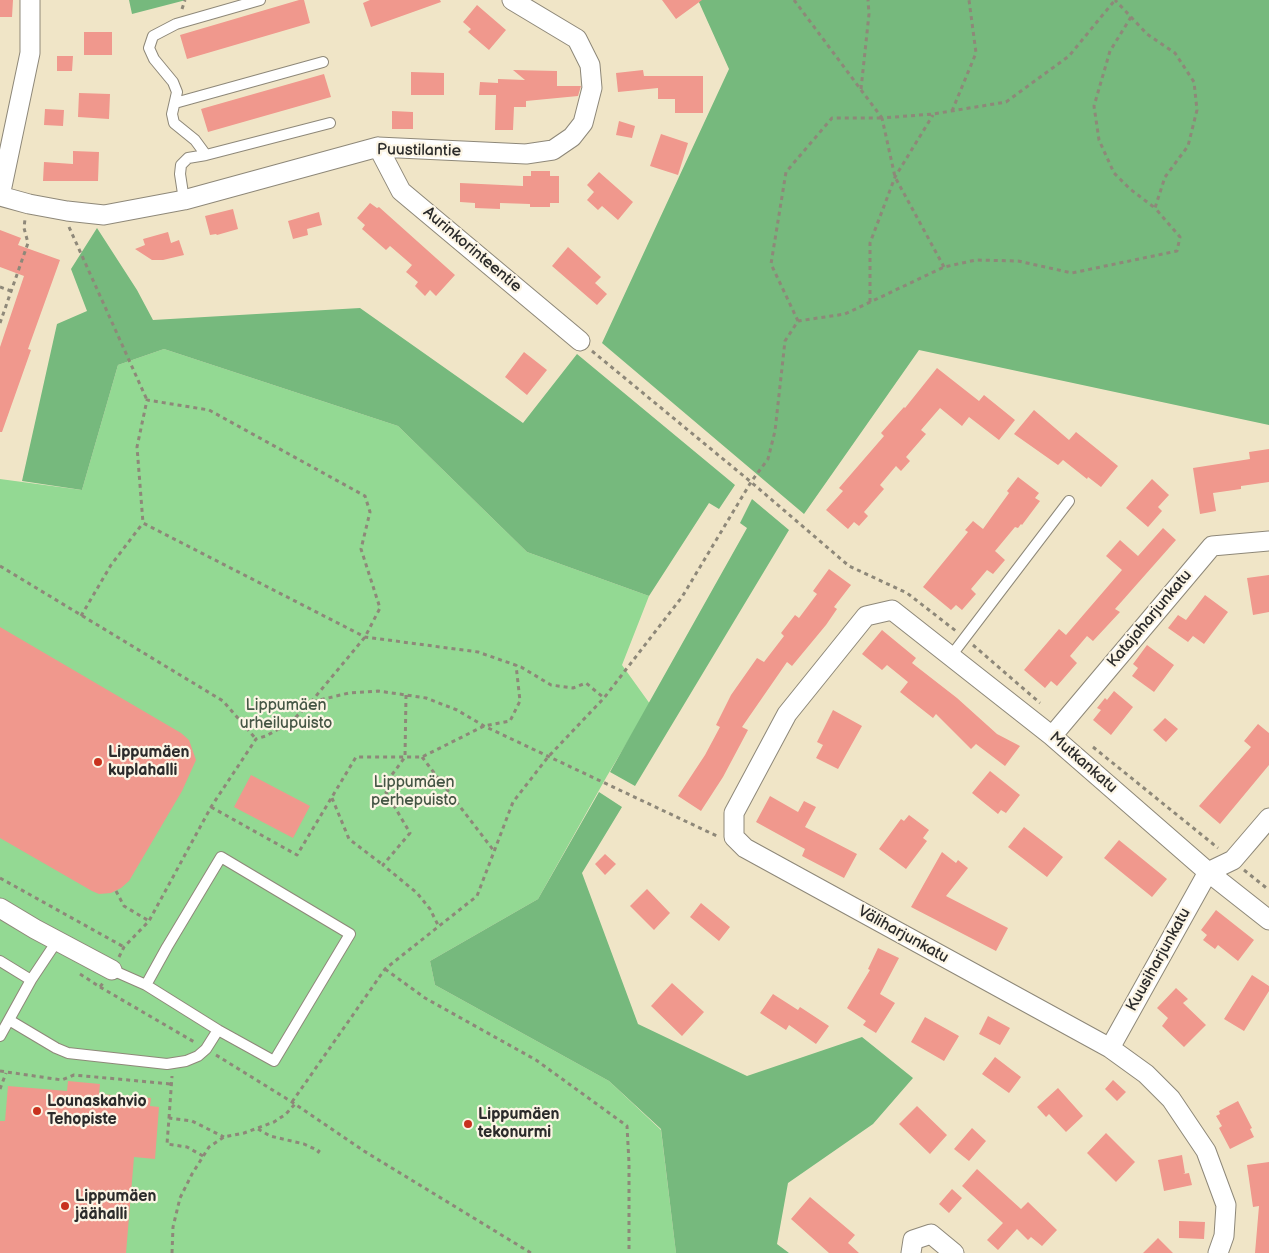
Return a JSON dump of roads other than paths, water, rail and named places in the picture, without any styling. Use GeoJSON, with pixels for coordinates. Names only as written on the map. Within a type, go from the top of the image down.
{"type":"FeatureCollection","features":[{"type":"Feature","properties":{"kind":"street"},"geometry":{"type":"LineString","coordinates":[[0,196],[30,53],[30,0]]}},
{"type":"Feature","properties":{"kind":"street","name":"Puustilantie"},"geometry":{"type":"LineString","coordinates":[[0,196],[67,211],[104,215],[184,200],[378,147],[526,154],[553,150],[572,137],[583,123],[592,88],[590,65],[577,40],[512,0]]}},
{"type":"Feature","properties":{"kind":"street","name":"Aurinkorinteentie"},"geometry":{"type":"LineString","coordinates":[[378,147],[402,191],[580,341]]}},
{"type":"Feature","properties":{"kind":"street","name":"Katajaharjunkatu"},"geometry":{"type":"LineString","coordinates":[[1052,736],[1212,546],[1269,541]]}},
{"type":"Feature","properties":{"kind":"street","name":"Mutkankatu"},"geometry":{"type":"LineString","coordinates":[[734,837],[734,812],[787,714],[866,616],[892,610],[1052,736],[1208,872],[1269,920]]}},
{"type":"Feature","properties":{"kind":"street"},"geometry":{"type":"LineString","coordinates":[[1208,872],[1233,860],[1269,818]]}},
{"type":"Feature","properties":{"kind":"street","name":"Väliharjunkatu"},"geometry":{"type":"LineString","coordinates":[[734,837],[744,848],[1110,1048],[1146,1074],[1171,1099],[1206,1151],[1226,1205],[1224,1236],[1218,1253]]}},
{"type":"Feature","properties":{"kind":"street","name":"Kuusiharjunkatu"},"geometry":{"type":"LineString","coordinates":[[1110,1048],[1208,872]]}},
{"type":"Feature","properties":{"kind":"street"},"geometry":{"type":"LineString","coordinates":[[0,908],[112,970]]}},
{"type":"Feature","properties":{"kind":"street"},"geometry":{"type":"LineString","coordinates":[[911,1253],[912,1240],[932,1234],[954,1253]]}},
{"type":"Feature","properties":{"kind":"lane"},"geometry":{"type":"LineString","coordinates":[[206,155],[195,140],[174,123],[172,114],[177,92],[173,82],[154,59],[149,48],[153,36],[176,24],[260,0]]}},
{"type":"Feature","properties":{"kind":"lane"},"geometry":{"type":"LineString","coordinates":[[175,103],[323,62]]}},
{"type":"Feature","properties":{"kind":"lane"},"geometry":{"type":"LineString","coordinates":[[184,200],[180,174],[181,165],[188,158],[330,123]]}},
{"type":"Feature","properties":{"kind":"lane"},"geometry":{"type":"LineString","coordinates":[[951,656],[1069,501]]}},
{"type":"Feature","properties":{"kind":"lane"},"geometry":{"type":"LineString","coordinates":[[112,970],[146,985],[274,1062],[350,934],[221,857],[167,946],[146,985]]}},
{"type":"Feature","properties":{"kind":"lane"},"geometry":{"type":"LineString","coordinates":[[0,1036],[31,980],[57,941]]}},
{"type":"Feature","properties":{"kind":"lane"},"geometry":{"type":"LineString","coordinates":[[0,962],[31,980]]}},
{"type":"Feature","properties":{"kind":"lane"},"geometry":{"type":"LineString","coordinates":[[9,1020],[50,1045],[68,1053],[167,1064],[186,1061],[198,1056],[206,1049],[218,1030]]}},
{"type":"Feature","properties":{"kind":"place","name":"Lippumäen kuplahalli"},"geometry":{"type":"Point","coordinates":[98,762]}},
{"type":"Feature","properties":{"kind":"place","name":"Lounaskahvio Tehopiste"},"geometry":{"type":"Point","coordinates":[37,1111]}},
{"type":"Feature","properties":{"kind":"place","name":"Lippumäen tekonurmi"},"geometry":{"type":"Point","coordinates":[468,1124]}},
{"type":"Feature","properties":{"kind":"place","name":"Lippumäen jäähalli"},"geometry":{"type":"Point","coordinates":[65,1206]}},
{"type":"Feature","properties":{"kind":"park label","name":"Lippumäen urheilupuisto"},"geometry":{"type":"Point","coordinates":[286,715]}},
{"type":"Feature","properties":{"kind":"park label","name":"Lippumäen perhepuisto"},"geometry":{"type":"Point","coordinates":[414,792]}}]}
